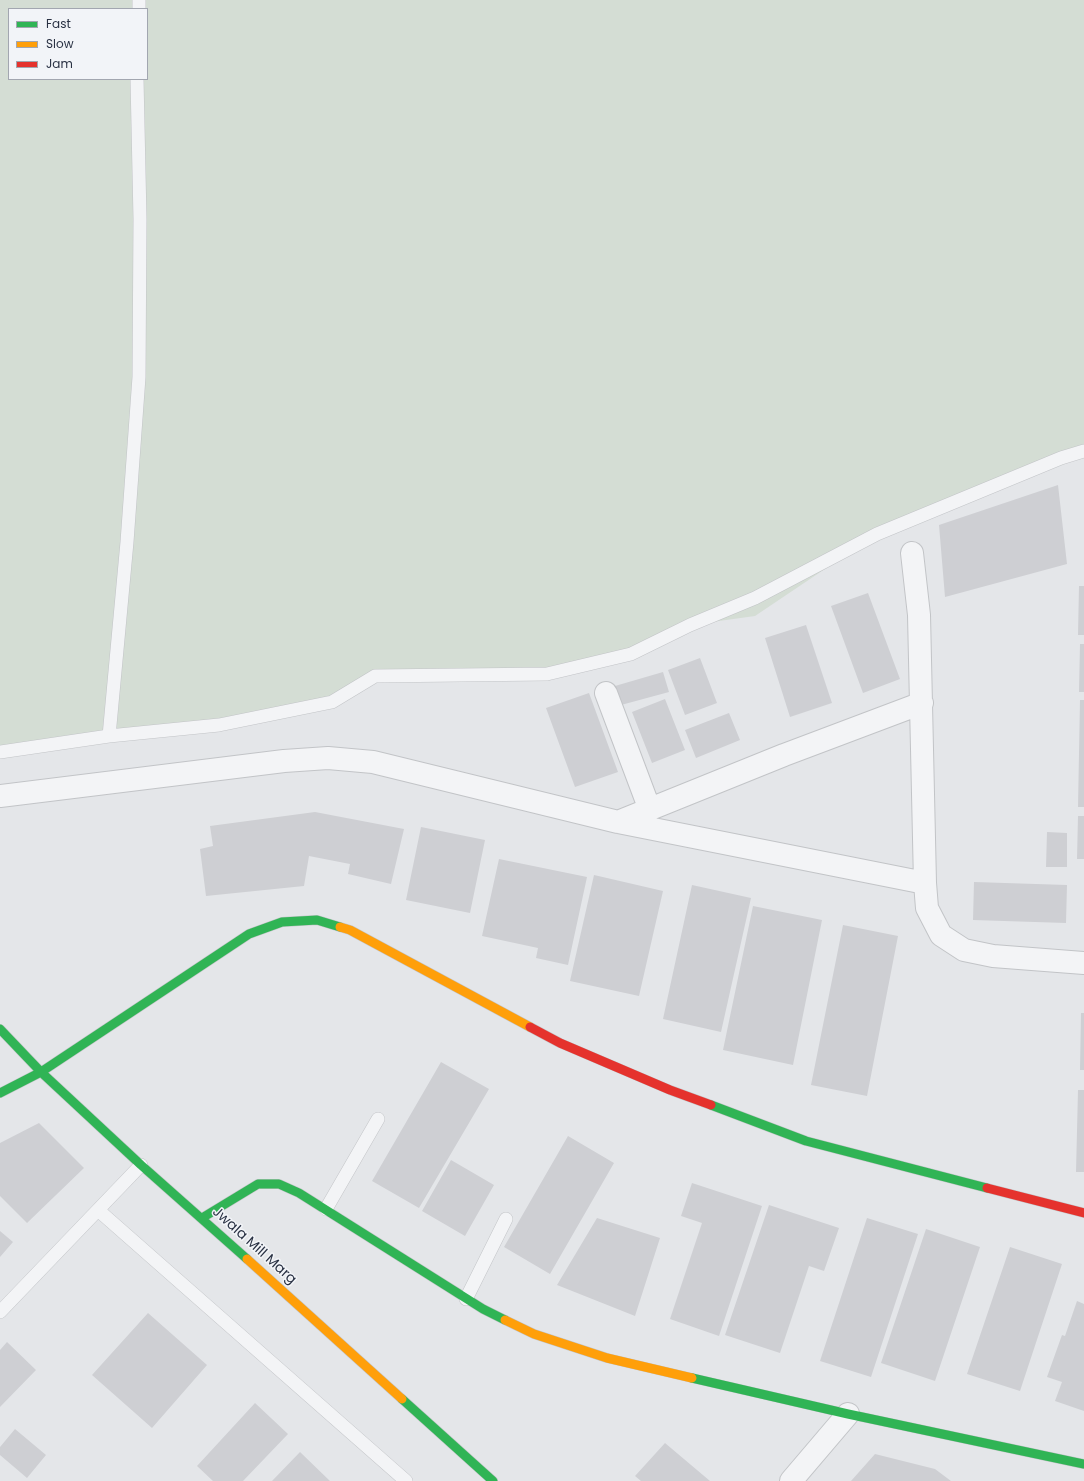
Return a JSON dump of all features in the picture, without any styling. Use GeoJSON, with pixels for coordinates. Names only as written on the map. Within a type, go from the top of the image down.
{"type":"FeatureCollection","features":[{"type":"Feature","properties":{"kind":"street"},"geometry":{"type":"LineString","coordinates":[[912,553],[919,615],[925,883],[927,908],[941,935],[964,950],[993,956],[1084,963]]}},
{"type":"Feature","properties":{"kind":"street"},"geometry":{"type":"LineString","coordinates":[[606,693],[650,810]]}},
{"type":"Feature","properties":{"kind":"street"},"geometry":{"type":"LineString","coordinates":[[618,822],[784,755],[922,703]]}},
{"type":"Feature","properties":{"kind":"street"},"geometry":{"type":"LineString","coordinates":[[0,796],[284,761],[328,758],[374,762],[618,822],[925,883]]}},
{"type":"Feature","properties":{"kind":"street"},"geometry":{"type":"LineString","coordinates":[[0,1093],[41,1072],[249,934],[282,922],[317,920],[350,930],[560,1043],[670,1090],[806,1141],[1084,1213]]}},
{"type":"Feature","properties":{"kind":"street","name":"Jwala Mill Marg"},"geometry":{"type":"LineString","coordinates":[[0,1029],[41,1072],[141,1165],[202,1218],[493,1481]]}},
{"type":"Feature","properties":{"kind":"street"},"geometry":{"type":"LineString","coordinates":[[202,1218],[258,1184],[279,1184],[299,1193],[326,1209],[483,1309],[534,1334],[607,1358],[848,1414],[1084,1464]]}},
{"type":"Feature","properties":{"kind":"street"},"geometry":{"type":"LineString","coordinates":[[791,1481],[848,1414]]}},
{"type":"Feature","properties":{"kind":"lane"},"geometry":{"type":"LineString","coordinates":[[109,736],[127,542],[138,377],[140,219],[138,80]]}},
{"type":"Feature","properties":{"kind":"lane"},"geometry":{"type":"LineString","coordinates":[[0,752],[109,736],[219,725],[332,702],[375,676],[547,674],[631,654],[690,625],[754,598],[877,534],[1061,458],[1084,451]]}},
{"type":"Feature","properties":{"kind":"lane"},"geometry":{"type":"LineString","coordinates":[[326,1209],[378,1119]]}},
{"type":"Feature","properties":{"kind":"lane"},"geometry":{"type":"LineString","coordinates":[[0,1312],[141,1165]]}},
{"type":"Feature","properties":{"kind":"lane"},"geometry":{"type":"LineString","coordinates":[[98,1210],[406,1481]]}},
{"type":"Feature","properties":{"kind":"lane"},"geometry":{"type":"LineString","coordinates":[[466,1298],[506,1219]]}},
{"type":"Feature","properties":{"kind":"shaded area"},"geometry":{"type":"Polygon","coordinates":[[[0,0],[1084,0],[1084,451],[877,534],[755,616],[690,625],[631,654],[547,674],[375,676],[332,702],[0,752],[0,0]]]}},
{"type":"Feature","properties":{"kind":"building"},"geometry":{"type":"Polygon","coordinates":[[[1058,485],[1067,564],[945,597],[939,525],[1058,485]]]}},
{"type":"Feature","properties":{"kind":"building"},"geometry":{"type":"Polygon","coordinates":[[[1079,586],[1084,586],[1084,635],[1078,635],[1079,586]]]}},
{"type":"Feature","properties":{"kind":"building"},"geometry":{"type":"Polygon","coordinates":[[[868,593],[900,679],[863,693],[831,606],[868,593]]]}},
{"type":"Feature","properties":{"kind":"building"},"geometry":{"type":"Polygon","coordinates":[[[806,625],[832,703],[790,717],[765,638],[806,625]]]}},
{"type":"Feature","properties":{"kind":"building"},"geometry":{"type":"Polygon","coordinates":[[[1080,644],[1084,644],[1084,692],[1079,692],[1080,644]]]}},
{"type":"Feature","properties":{"kind":"building"},"geometry":{"type":"Polygon","coordinates":[[[700,658],[717,703],[685,715],[668,670],[700,658]]]}},
{"type":"Feature","properties":{"kind":"building"},"geometry":{"type":"Polygon","coordinates":[[[663,672],[669,692],[621,705],[615,686],[663,672]]]}},
{"type":"Feature","properties":{"kind":"building"},"geometry":{"type":"Polygon","coordinates":[[[589,693],[618,772],[575,787],[546,708],[589,693]]]}},
{"type":"Feature","properties":{"kind":"building"},"geometry":{"type":"Polygon","coordinates":[[[665,699],[685,750],[652,763],[632,712],[665,699]]]}},
{"type":"Feature","properties":{"kind":"building"},"geometry":{"type":"Polygon","coordinates":[[[1080,700],[1084,700],[1084,807],[1078,807],[1080,700]]]}},
{"type":"Feature","properties":{"kind":"building"},"geometry":{"type":"Polygon","coordinates":[[[729,713],[740,740],[696,758],[685,730],[729,713]]]}},
{"type":"Feature","properties":{"kind":"building"},"geometry":{"type":"Polygon","coordinates":[[[315,812],[404,829],[391,884],[348,874],[350,864],[309,856],[304,886],[206,896],[200,849],[213,846],[210,826],[315,812]]]}},
{"type":"Feature","properties":{"kind":"building"},"geometry":{"type":"Polygon","coordinates":[[[1078,816],[1084,816],[1084,859],[1077,859],[1078,816]]]}},
{"type":"Feature","properties":{"kind":"building"},"geometry":{"type":"Polygon","coordinates":[[[421,827],[485,840],[470,913],[406,900],[421,827]]]}},
{"type":"Feature","properties":{"kind":"building"},"geometry":{"type":"Polygon","coordinates":[[[1047,832],[1067,833],[1067,867],[1046,867],[1047,832]]]}},
{"type":"Feature","properties":{"kind":"building"},"geometry":{"type":"Polygon","coordinates":[[[499,859],[587,877],[568,965],[536,958],[538,948],[482,936],[499,859]]]}},
{"type":"Feature","properties":{"kind":"building"},"geometry":{"type":"Polygon","coordinates":[[[594,875],[663,891],[639,996],[570,981],[594,875]]]}},
{"type":"Feature","properties":{"kind":"building"},"geometry":{"type":"Polygon","coordinates":[[[974,882],[1067,885],[1066,923],[973,920],[974,882]]]}},
{"type":"Feature","properties":{"kind":"building"},"geometry":{"type":"Polygon","coordinates":[[[692,885],[751,898],[721,1032],[663,1019],[692,885]]]}},
{"type":"Feature","properties":{"kind":"building"},"geometry":{"type":"Polygon","coordinates":[[[753,906],[822,920],[793,1065],[723,1050],[753,906]]]}},
{"type":"Feature","properties":{"kind":"building"},"geometry":{"type":"Polygon","coordinates":[[[843,925],[898,936],[867,1096],[811,1085],[843,925]]]}},
{"type":"Feature","properties":{"kind":"building"},"geometry":{"type":"Polygon","coordinates":[[[1081,1013],[1084,1013],[1084,1070],[1080,1070],[1081,1013]]]}},
{"type":"Feature","properties":{"kind":"building"},"geometry":{"type":"Polygon","coordinates":[[[441,1062],[489,1089],[419,1208],[372,1181],[441,1062]]]}},
{"type":"Feature","properties":{"kind":"building"},"geometry":{"type":"Polygon","coordinates":[[[1078,1090],[1084,1090],[1084,1172],[1076,1172],[1078,1090]]]}},
{"type":"Feature","properties":{"kind":"building"},"geometry":{"type":"Polygon","coordinates":[[[39,1123],[84,1168],[27,1223],[0,1196],[0,1143],[39,1123]]]}},
{"type":"Feature","properties":{"kind":"building"},"geometry":{"type":"Polygon","coordinates":[[[568,1136],[614,1163],[550,1274],[504,1247],[568,1136]]]}},
{"type":"Feature","properties":{"kind":"building"},"geometry":{"type":"Polygon","coordinates":[[[451,1160],[494,1185],[465,1236],[422,1211],[451,1160]]]}},
{"type":"Feature","properties":{"kind":"building"},"geometry":{"type":"Polygon","coordinates":[[[692,1183],[762,1206],[719,1336],[670,1319],[702,1223],[681,1216],[692,1183]]]}},
{"type":"Feature","properties":{"kind":"building"},"geometry":{"type":"Polygon","coordinates":[[[769,1205],[839,1228],[824,1271],[809,1266],[780,1353],[725,1335],[769,1205]]]}},
{"type":"Feature","properties":{"kind":"building"},"geometry":{"type":"Polygon","coordinates":[[[597,1218],[660,1238],[635,1316],[557,1285],[597,1218]]]}},
{"type":"Feature","properties":{"kind":"building"},"geometry":{"type":"Polygon","coordinates":[[[867,1218],[918,1234],[871,1377],[820,1361],[867,1218]]]}},
{"type":"Feature","properties":{"kind":"building"},"geometry":{"type":"Polygon","coordinates":[[[926,1229],[980,1247],[935,1381],[881,1363],[926,1229]]]}},
{"type":"Feature","properties":{"kind":"building"},"geometry":{"type":"Polygon","coordinates":[[[0,1231],[13,1242],[0,1257],[0,1231]]]}},
{"type":"Feature","properties":{"kind":"building"},"geometry":{"type":"Polygon","coordinates":[[[1010,1247],[1062,1264],[1020,1391],[967,1374],[1010,1247]]]}},
{"type":"Feature","properties":{"kind":"building"},"geometry":{"type":"Polygon","coordinates":[[[1077,1301],[1084,1304],[1084,1411],[1055,1401],[1062,1382],[1047,1377],[1062,1335],[1065,1336],[1077,1301]]]}},
{"type":"Feature","properties":{"kind":"building"},"geometry":{"type":"Polygon","coordinates":[[[148,1313],[207,1365],[152,1428],[92,1375],[148,1313]]]}},
{"type":"Feature","properties":{"kind":"building"},"geometry":{"type":"Polygon","coordinates":[[[7,1342],[36,1370],[0,1407],[0,1350],[7,1342]]]}},
{"type":"Feature","properties":{"kind":"building"},"geometry":{"type":"Polygon","coordinates":[[[255,1403],[288,1434],[243,1481],[213,1481],[197,1466],[255,1403]]]}},
{"type":"Feature","properties":{"kind":"building"},"geometry":{"type":"Polygon","coordinates":[[[15,1429],[46,1455],[27,1478],[0,1455],[0,1447],[15,1429]]]}},
{"type":"Feature","properties":{"kind":"building"},"geometry":{"type":"Polygon","coordinates":[[[665,1443],[710,1481],[641,1481],[635,1476],[665,1443]]]}},
{"type":"Feature","properties":{"kind":"building"},"geometry":{"type":"Polygon","coordinates":[[[300,1452],[330,1481],[272,1481],[300,1452]]]}},
{"type":"Feature","properties":{"kind":"building"},"geometry":{"type":"Polygon","coordinates":[[[875,1454],[935,1469],[951,1481],[851,1481],[875,1454]]]}},
{"type":"Feature","properties":{"kind":"traffic: fast"},"geometry":{"type":"LineString","coordinates":[[0,1093],[41,1072],[249,934],[282,922],[317,920],[340,927]]}},
{"type":"Feature","properties":{"kind":"traffic: fast"},"geometry":{"type":"LineString","coordinates":[[0,1029],[41,1072],[141,1165],[247,1259]]}},
{"type":"Feature","properties":{"kind":"traffic: fast"},"geometry":{"type":"LineString","coordinates":[[711,1105],[806,1141],[987,1188]]}},
{"type":"Feature","properties":{"kind":"traffic: fast"},"geometry":{"type":"LineString","coordinates":[[202,1218],[258,1184],[279,1184],[299,1193],[483,1309],[505,1320]]}},
{"type":"Feature","properties":{"kind":"traffic: fast"},"geometry":{"type":"LineString","coordinates":[[692,1378],[848,1414],[1084,1464]]}},
{"type":"Feature","properties":{"kind":"traffic: fast"},"geometry":{"type":"LineString","coordinates":[[402,1399],[493,1481]]}},
{"type":"Feature","properties":{"kind":"traffic: slow"},"geometry":{"type":"LineString","coordinates":[[340,927],[350,930],[530,1027]]}},
{"type":"Feature","properties":{"kind":"traffic: slow"},"geometry":{"type":"LineString","coordinates":[[247,1259],[402,1399]]}},
{"type":"Feature","properties":{"kind":"traffic: slow"},"geometry":{"type":"LineString","coordinates":[[505,1320],[534,1334],[607,1358],[692,1378]]}},
{"type":"Feature","properties":{"kind":"traffic: jam"},"geometry":{"type":"LineString","coordinates":[[530,1027],[560,1043],[670,1090],[711,1105]]}},
{"type":"Feature","properties":{"kind":"traffic: jam"},"geometry":{"type":"LineString","coordinates":[[987,1188],[1084,1213]]}}]}
